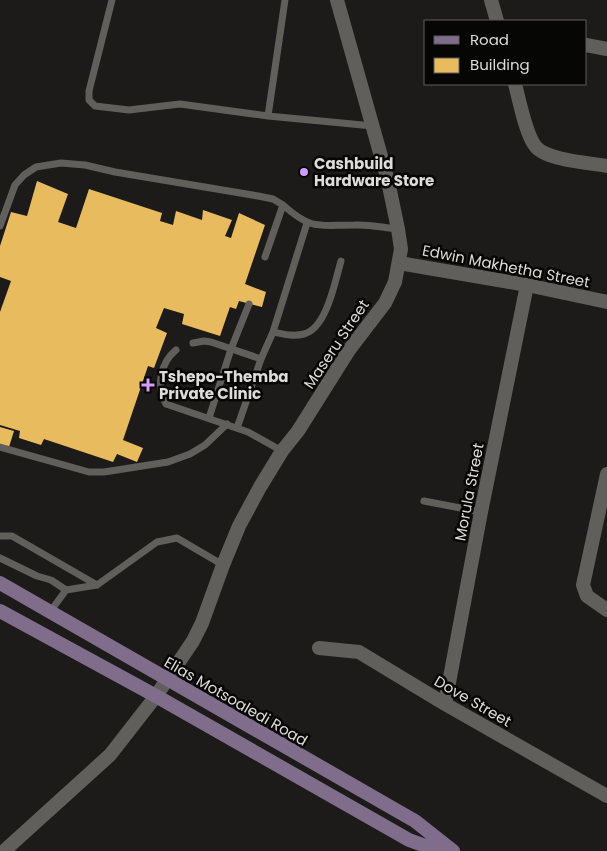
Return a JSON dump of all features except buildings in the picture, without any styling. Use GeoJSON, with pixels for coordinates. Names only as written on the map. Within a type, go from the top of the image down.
{"type":"FeatureCollection","features":[{"type":"Feature","properties":{"kind":"main road","name":"Elias Motsoaledi Road"},"geometry":{"type":"LineString","coordinates":[[0,584],[415,821],[453,851]]}},
{"type":"Feature","properties":{"kind":"main road"},"geometry":{"type":"LineString","coordinates":[[0,611],[156,696],[409,840],[440,851]]}},
{"type":"Feature","properties":{"kind":"street","name":"Maseru Street"},"geometry":{"type":"LineString","coordinates":[[4,851],[110,755],[167,680],[193,641],[202,623],[222,565],[245,515],[282,451],[298,431],[350,350],[385,302],[395,282],[401,249],[398,229],[388,181],[337,0]]}},
{"type":"Feature","properties":{"kind":"street"},"geometry":{"type":"LineString","coordinates":[[491,0],[497,20]]}},
{"type":"Feature","properties":{"kind":"street"},"geometry":{"type":"LineString","coordinates":[[587,45],[607,48]]}},
{"type":"Feature","properties":{"kind":"street"},"geometry":{"type":"LineString","coordinates":[[515,85],[525,120],[536,147],[542,152],[551,155],[607,166]]}},
{"type":"Feature","properties":{"kind":"street","name":"Edwin Makhetha Street"},"geometry":{"type":"LineString","coordinates":[[399,263],[526,285],[607,302]]}},
{"type":"Feature","properties":{"kind":"street","name":"Morula Street"},"geometry":{"type":"LineString","coordinates":[[445,704],[526,285]]}},
{"type":"Feature","properties":{"kind":"street"},"geometry":{"type":"LineString","coordinates":[[607,474],[583,585],[587,596],[607,610]]}},
{"type":"Feature","properties":{"kind":"street","name":"Dove Street"},"geometry":{"type":"LineString","coordinates":[[319,648],[359,652],[445,704],[607,796]]}},
{"type":"Feature","properties":{"kind":"lane"},"geometry":{"type":"LineString","coordinates":[[112,0],[89,91],[89,100],[95,106],[129,110],[180,104],[268,116],[372,126]]}},
{"type":"Feature","properties":{"kind":"lane"},"geometry":{"type":"LineString","coordinates":[[268,116],[285,0]]}},
{"type":"Feature","properties":{"kind":"lane"},"geometry":{"type":"LineString","coordinates":[[0,226],[15,185],[24,175],[36,167],[61,162],[273,199],[296,217],[307,223],[323,227],[357,225],[398,229]]}},
{"type":"Feature","properties":{"kind":"lane"},"geometry":{"type":"LineString","coordinates":[[265,257],[283,205]]}},
{"type":"Feature","properties":{"kind":"lane"},"geometry":{"type":"LineString","coordinates":[[237,428],[261,359],[273,332],[307,223]]}},
{"type":"Feature","properties":{"kind":"lane"},"geometry":{"type":"LineString","coordinates":[[273,332],[290,336],[305,334],[317,327],[325,314],[341,261]]}},
{"type":"Feature","properties":{"kind":"lane"},"geometry":{"type":"LineString","coordinates":[[209,418],[231,349],[249,304]]}},
{"type":"Feature","properties":{"kind":"lane"},"geometry":{"type":"LineString","coordinates":[[193,343],[204,341],[261,359]]}},
{"type":"Feature","properties":{"kind":"lane"},"geometry":{"type":"LineString","coordinates":[[176,350],[168,357],[161,375],[161,395],[166,404],[237,428],[282,451]]}},
{"type":"Feature","properties":{"kind":"lane"},"geometry":{"type":"LineString","coordinates":[[0,447],[89,472],[104,472],[168,462],[190,454],[205,445],[227,424]]}},
{"type":"Feature","properties":{"kind":"lane"},"geometry":{"type":"LineString","coordinates":[[424,501],[481,512]]}},
{"type":"Feature","properties":{"kind":"lane"},"geometry":{"type":"LineString","coordinates":[[0,536],[12,536],[97,585]]}},
{"type":"Feature","properties":{"kind":"lane"},"geometry":{"type":"LineString","coordinates":[[0,558],[37,576],[51,580],[66,590],[97,585],[157,542],[177,538],[222,565]]}},
{"type":"Feature","properties":{"kind":"lane"},"geometry":{"type":"LineString","coordinates":[[50,612],[66,590]]}},
{"type":"Feature","properties":{"kind":"place","name":"Cashbuild Hardware Store"},"geometry":{"type":"Point","coordinates":[304,172]}},
{"type":"Feature","properties":{"kind":"place","name":"Tshepo-Themba Private Clinic"},"geometry":{"type":"Point","coordinates":[148,385]}}]}
